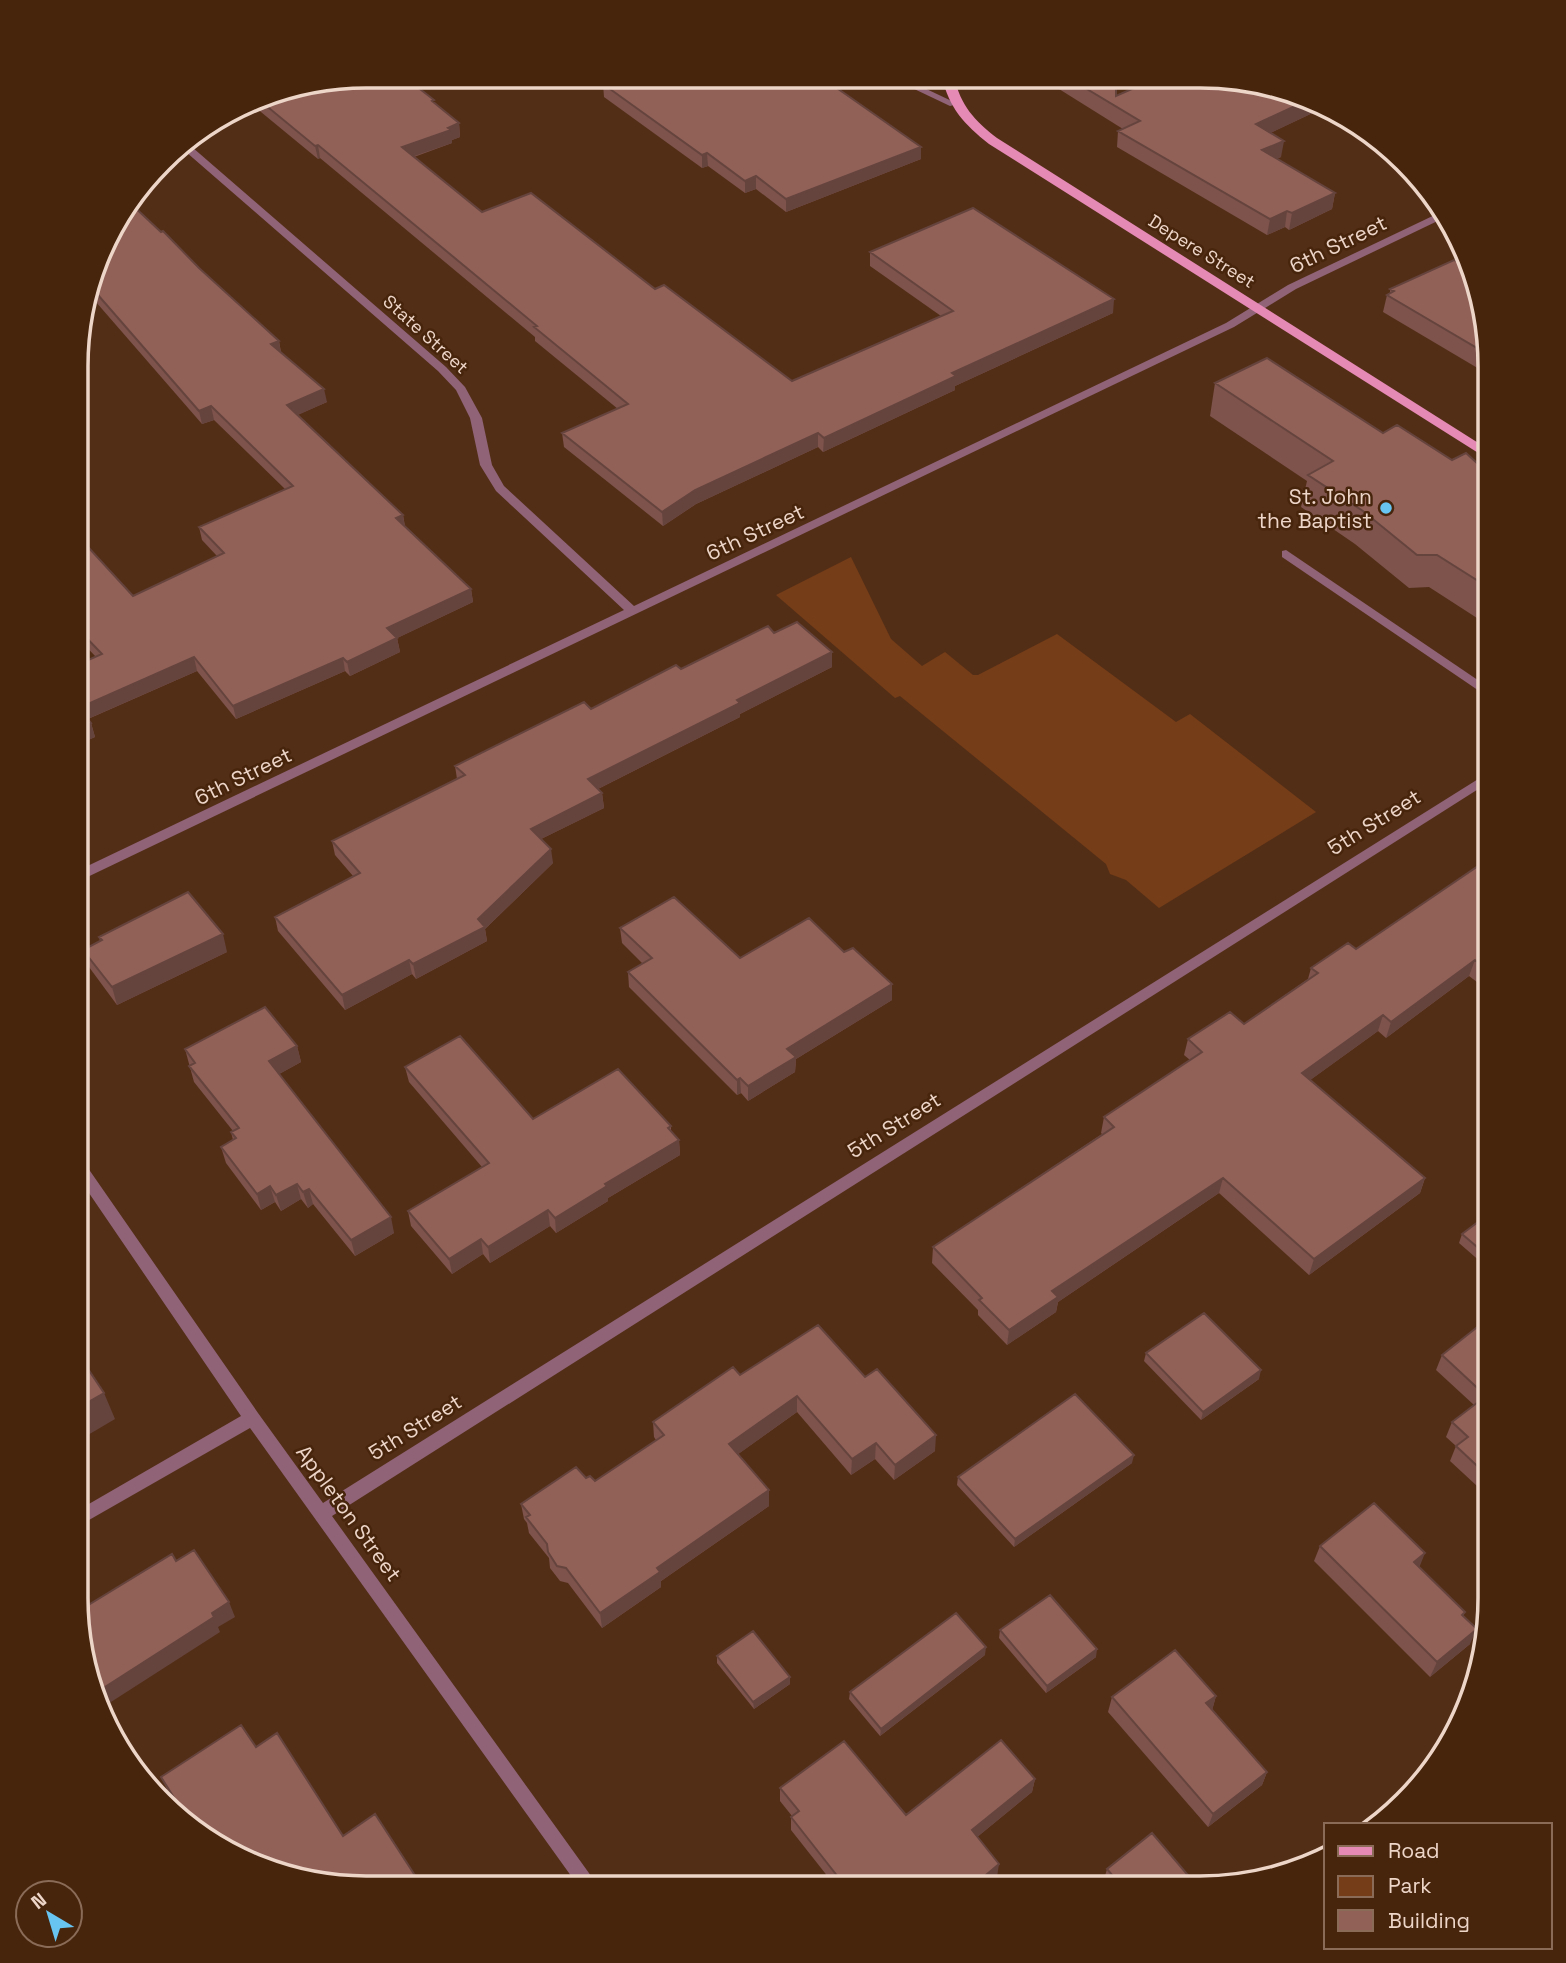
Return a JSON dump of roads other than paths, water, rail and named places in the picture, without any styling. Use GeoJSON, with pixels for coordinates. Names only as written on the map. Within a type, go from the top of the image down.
{"type":"FeatureCollection","features":[{"type":"Feature","properties":{"kind":"main road"},"geometry":{"type":"LineString","coordinates":[[950,88],[953,104]]}},
{"type":"Feature","properties":{"kind":"main road","name":"Depere Street"},"geometry":{"type":"LineString","coordinates":[[953,104],[968,121],[993,141],[1478,449]]}},
{"type":"Feature","properties":{"kind":"street","name":"Depere Street"},"geometry":{"type":"LineString","coordinates":[[918,88],[953,104]]}},
{"type":"Feature","properties":{"kind":"street","name":"State Street"},"geometry":{"type":"LineString","coordinates":[[190,150],[442,369],[461,389],[476,418],[486,465],[500,488],[632,611]]}},
{"type":"Feature","properties":{"kind":"street","name":"6th Street"},"geometry":{"type":"LineString","coordinates":[[88,872],[1230,325],[1292,288],[1436,218]]}},
{"type":"Feature","properties":{"kind":"street"},"geometry":{"type":"LineString","coordinates":[[1286,554],[1478,686]]}},
{"type":"Feature","properties":{"kind":"street","name":"5th Street"},"geometry":{"type":"LineString","coordinates":[[322,1513],[1478,783]]}},
{"type":"Feature","properties":{"kind":"street","name":"Appleton Street"},"geometry":{"type":"LineString","coordinates":[[88,1179],[252,1418],[582,1876]]}},
{"type":"Feature","properties":{"kind":"street"},"geometry":{"type":"LineString","coordinates":[[88,1513],[252,1418]]}},
{"type":"Feature","properties":{"kind":"place","name":"St. John the Baptist"},"geometry":{"type":"Point","coordinates":[1386,508]}}]}
